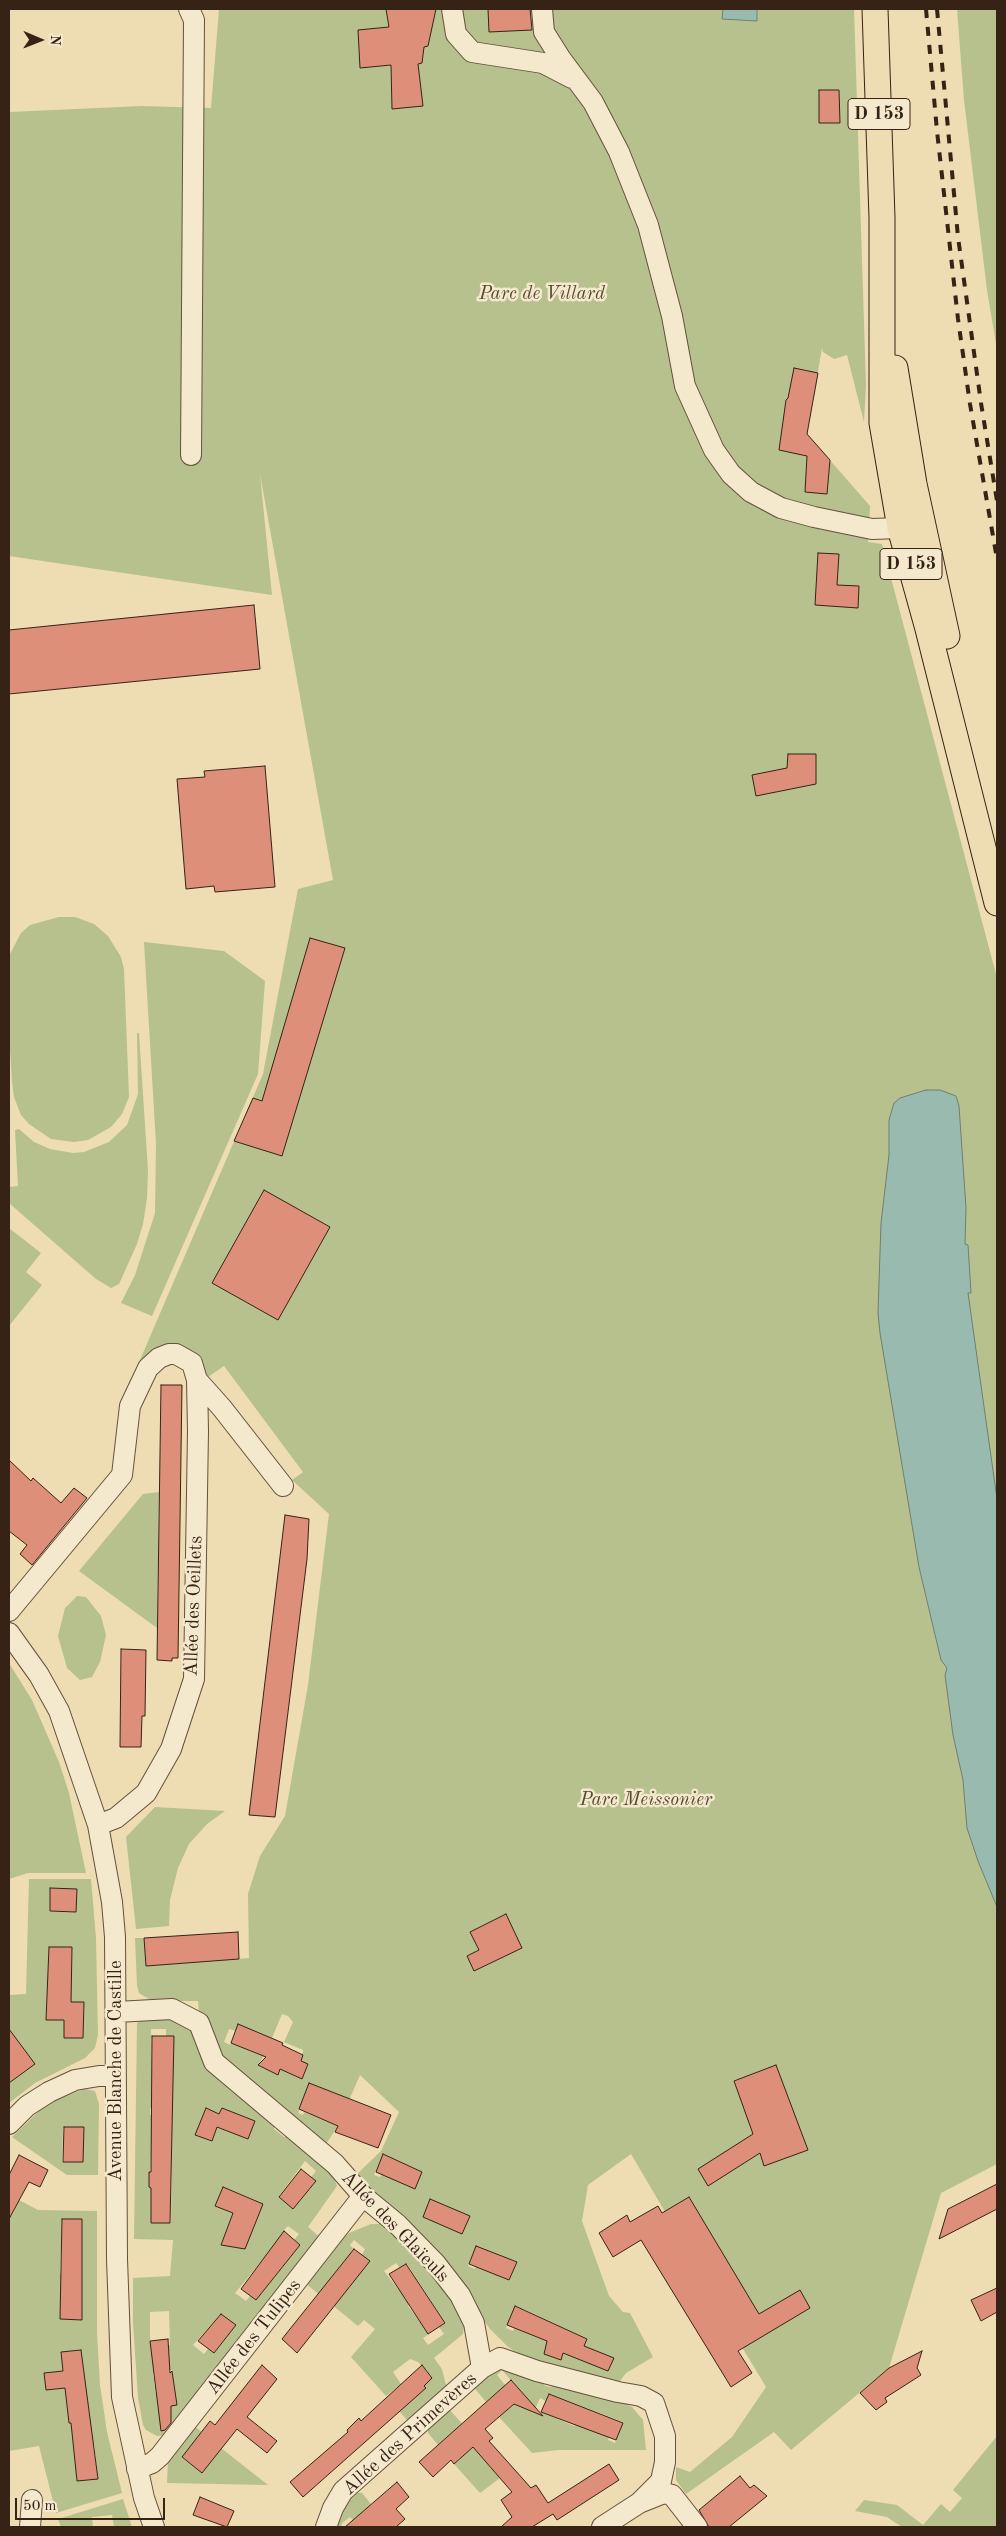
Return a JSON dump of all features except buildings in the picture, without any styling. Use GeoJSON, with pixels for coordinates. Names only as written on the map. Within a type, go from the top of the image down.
{"type":"FeatureCollection","features":[{"type":"Feature","properties":{"kind":"main road","name":"D 153"},"geometry":{"type":"LineString","coordinates":[[876,9],[882,218],[911,526],[928,629],[997,903]]}},
{"type":"Feature","properties":{"kind":"main road","name":"D 153"},"geometry":{"type":"LineString","coordinates":[[911,526],[997,847]]}},
{"type":"Feature","properties":{"kind":"street"},"geometry":{"type":"LineString","coordinates":[[190,9],[194,20],[191,455]]}},
{"type":"Feature","properties":{"kind":"street"},"geometry":{"type":"LineString","coordinates":[[452,9],[456,34],[472,52],[543,63],[576,80]]}},
{"type":"Feature","properties":{"kind":"street"},"geometry":{"type":"LineString","coordinates":[[542,9],[544,32],[576,80],[594,102],[619,152],[648,225],[672,316],[685,386],[714,450],[731,474],[752,492],[781,508],[872,529],[911,526]]}},
{"type":"Feature","properties":{"kind":"street","name":"Allée des Oeillets"},"geometry":{"type":"LineString","coordinates":[[9,1610],[122,1475],[130,1406],[148,1368],[159,1358],[176,1354],[192,1363],[197,1380],[194,1680],[171,1749],[146,1793],[116,1818],[98,1825]]}},
{"type":"Feature","properties":{"kind":"street","name":"Allée des Oeillets"},"geometry":{"type":"LineString","coordinates":[[197,1380],[222,1408],[283,1486]]}},
{"type":"Feature","properties":{"kind":"street","name":"Avenue Blanche de Castille"},"geometry":{"type":"LineString","coordinates":[[9,1633],[39,1675],[59,1711],[98,1825],[112,1902],[115,1937],[118,2332],[122,2397],[137,2469],[154,2527]]}},
{"type":"Feature","properties":{"kind":"street","name":"Allée des Glaïeuls"},"geometry":{"type":"LineString","coordinates":[[116,2012],[172,2009],[199,2023],[214,2062],[335,2164],[363,2196],[397,2224],[436,2264],[460,2296],[474,2324],[482,2368]]}},
{"type":"Feature","properties":{"kind":"street"},"geometry":{"type":"LineString","coordinates":[[9,2124],[28,2106],[75,2080],[100,2076],[116,2076]]}},
{"type":"Feature","properties":{"kind":"street","name":"Allée des Tulipes"},"geometry":{"type":"LineString","coordinates":[[137,2469],[152,2463],[160,2456],[363,2196]]}},
{"type":"Feature","properties":{"kind":"street"},"geometry":{"type":"LineString","coordinates":[[482,2368],[500,2358],[537,2372],[641,2396],[654,2403],[665,2436],[665,2462],[661,2481],[639,2503]]}},
{"type":"Feature","properties":{"kind":"street","name":"Allée des Primevères"},"geometry":{"type":"LineString","coordinates":[[326,2527],[333,2508],[343,2491],[482,2368]]}},
{"type":"Feature","properties":{"kind":"street"},"geometry":{"type":"LineString","coordinates":[[602,2527],[639,2503],[664,2493],[672,2494],[698,2527]]}},
{"type":"Feature","properties":{"kind":"street"},"geometry":{"type":"LineString","coordinates":[[30,2527],[32,2500]]}},
{"type":"Feature","properties":{"kind":"green space"},"geometry":{"type":"Polygon","coordinates":[[[219,9],[854,9],[866,386],[864,422],[847,355],[834,359],[823,352],[822,348],[807,434],[870,506],[868,542],[882,544],[997,978],[997,2164],[941,2193],[889,2368],[791,2450],[774,2432],[686,2494],[676,2480],[676,2467],[690,2472],[732,2437],[766,2387],[668,2224],[671,2222],[631,2154],[588,2185],[582,2221],[609,2296],[623,2312],[630,2313],[653,2357],[626,2373],[617,2385],[525,2358],[507,2346],[490,2329],[470,2301],[354,2177],[381,2151],[399,2112],[360,2075],[346,2107],[303,2099],[298,2113],[303,2115],[304,2112],[338,2126],[326,2144],[222,2059],[199,2015],[198,2001],[152,2001],[139,1993],[137,1985],[135,1938],[144,1938],[146,1966],[249,1958],[248,1894],[260,1856],[285,1816],[308,1685],[329,1514],[292,1480],[303,1472],[224,1366],[208,1377],[194,1353],[168,1345],[154,1350],[140,1360],[263,1074],[298,889],[333,880],[260,474],[272,595],[9,556],[9,112],[142,106],[211,108],[219,9]],[[282,2014],[272,2038],[239,2025],[236,2031],[229,2029],[224,2042],[264,2056],[258,2065],[278,2075],[281,2067],[302,2079],[308,2064],[301,2061],[303,2050],[284,2042],[293,2022],[288,2016],[282,2014]],[[390,2157],[380,2161],[374,2175],[380,2177],[382,2174],[415,2189],[422,2172],[390,2157]],[[483,2249],[480,2256],[473,2253],[468,2266],[475,2269],[476,2266],[509,2280],[517,2262],[483,2249]],[[523,2309],[512,2314],[506,2328],[513,2331],[514,2328],[547,2341],[545,2354],[560,2360],[564,2351],[586,2362],[591,2349],[584,2346],[587,2339],[523,2309]]]}},
{"type":"Feature","properties":{"kind":"green space"},"geometry":{"type":"Polygon","coordinates":[[[957,9],[997,9],[997,350],[987,290],[964,100],[957,9]]]}},
{"type":"Feature","properties":{"kind":"green space"},"geometry":{"type":"Polygon","coordinates":[[[59,917],[75,917],[94,924],[108,936],[121,957],[124,969],[129,1097],[122,1114],[111,1127],[88,1140],[74,1142],[51,1139],[29,1124],[21,1115],[14,1097],[12,1082],[9,1032],[9,956],[21,933],[30,925],[59,917]]]}},
{"type":"Feature","properties":{"kind":"green space"},"geometry":{"type":"Polygon","coordinates":[[[144,942],[224,951],[265,981],[258,1074],[152,1316],[121,1303],[135,1275],[155,1213],[156,1144],[144,942]]]}},
{"type":"Feature","properties":{"kind":"green space"},"geometry":{"type":"Polygon","coordinates":[[[137,1033],[139,1033],[148,1171],[147,1198],[143,1224],[137,1244],[119,1284],[111,1288],[96,1279],[9,1203],[9,1187],[18,1186],[15,1130],[19,1129],[34,1142],[50,1149],[73,1153],[84,1152],[109,1142],[127,1125],[138,1094],[137,1033]]]}},
{"type":"Feature","properties":{"kind":"green space"},"geometry":{"type":"Polygon","coordinates":[[[9,1228],[41,1253],[26,1272],[42,1285],[9,1326],[9,1228]]]}},
{"type":"Feature","properties":{"kind":"green space"},"geometry":{"type":"Polygon","coordinates":[[[159,1492],[157,1628],[79,1571],[143,1494],[159,1492]]]}},
{"type":"Feature","properties":{"kind":"green space"},"geometry":{"type":"Polygon","coordinates":[[[77,1596],[86,1597],[101,1616],[106,1635],[100,1662],[92,1677],[80,1680],[67,1668],[58,1636],[65,1608],[77,1596]]]}},
{"type":"Feature","properties":{"kind":"green space"},"geometry":{"type":"Polygon","coordinates":[[[9,1663],[32,1700],[59,1762],[69,1793],[86,1873],[28,1873],[9,1879],[9,1663]]]}},
{"type":"Feature","properties":{"kind":"green space"},"geometry":{"type":"Polygon","coordinates":[[[155,1807],[225,1811],[207,1824],[189,1844],[178,1868],[170,1900],[169,1926],[136,1929],[126,1837],[155,1807]]]}},
{"type":"Feature","properties":{"kind":"green space"},"geometry":{"type":"Polygon","coordinates":[[[29,1879],[91,1879],[96,1938],[98,2035],[95,2048],[85,2058],[35,2083],[9,2103],[9,2083],[34,2064],[13,2036],[9,2039],[9,1995],[26,1994],[29,1879]],[[50,1889],[50,1911],[76,1912],[77,1889],[50,1889]],[[49,1947],[48,1977],[72,1978],[72,1947],[49,1947]],[[46,2002],[46,2019],[64,2020],[64,2038],[83,2038],[84,2003],[46,2002]]]}},
{"type":"Feature","properties":{"kind":"green space"},"geometry":{"type":"Polygon","coordinates":[[[143,2019],[173,2020],[187,2024],[274,2124],[274,2129],[284,2137],[288,2136],[332,2172],[337,2186],[308,2227],[323,2240],[239,2346],[231,2348],[165,2435],[157,2436],[146,2430],[143,2425],[138,2398],[133,2323],[133,2278],[170,2276],[173,2240],[134,2239],[137,2023],[143,2019]],[[151,2029],[152,2108],[150,2108],[150,2115],[165,2116],[174,2036],[166,2036],[166,2029],[151,2029]],[[206,2108],[201,2120],[205,2122],[199,2136],[211,2141],[217,2127],[248,2139],[255,2121],[222,2108],[219,2114],[206,2108]],[[152,2137],[149,2187],[151,2188],[151,2223],[171,2223],[172,2137],[152,2137]],[[305,2161],[279,2196],[293,2209],[316,2181],[311,2177],[316,2171],[305,2161]],[[223,2187],[215,2206],[233,2213],[221,2244],[236,2247],[250,2236],[260,2211],[253,2208],[255,2200],[223,2187]],[[288,2226],[283,2231],[285,2233],[235,2293],[246,2301],[250,2296],[256,2300],[300,2245],[294,2240],[299,2234],[288,2226]],[[169,2311],[150,2312],[150,2346],[170,2345],[169,2311]],[[221,2314],[193,2345],[204,2354],[208,2349],[214,2353],[236,2325],[221,2314]],[[172,2370],[153,2373],[158,2407],[176,2405],[172,2370]]]}},
{"type":"Feature","properties":{"kind":"green space"},"geometry":{"type":"Polygon","coordinates":[[[84,2089],[95,2091],[99,2104],[98,2175],[67,2175],[12,2137],[39,2111],[54,2101],[84,2089]],[[63,2127],[62,2162],[83,2162],[83,2128],[63,2127]]]}},
{"type":"Feature","properties":{"kind":"green space"},"geometry":{"type":"Polygon","coordinates":[[[19,2200],[38,2210],[97,2211],[97,2333],[100,2385],[107,2432],[122,2493],[56,2513],[39,2446],[9,2451],[9,2219],[19,2200]],[[62,2219],[60,2273],[82,2273],[82,2220],[62,2219]],[[81,2350],[61,2352],[63,2371],[45,2373],[46,2390],[65,2388],[69,2423],[89,2421],[81,2350]],[[94,2444],[74,2446],[98,2479],[94,2444]]]}},
{"type":"Feature","properties":{"kind":"green space"},"geometry":{"type":"Polygon","coordinates":[[[371,2224],[381,2224],[422,2259],[465,2317],[463,2334],[434,2358],[442,2369],[447,2389],[409,2422],[399,2411],[425,2387],[432,2377],[418,2362],[410,2359],[393,2372],[401,2384],[386,2396],[351,2357],[375,2329],[364,2320],[358,2326],[305,2283],[338,2243],[349,2233],[371,2224]],[[354,2240],[350,2245],[354,2249],[324,2287],[339,2300],[365,2249],[354,2240]],[[396,2263],[384,2271],[410,2304],[408,2306],[429,2334],[423,2338],[428,2345],[444,2334],[439,2327],[445,2322],[407,2264],[400,2268],[396,2263]]]}},
{"type":"Feature","properties":{"kind":"green space"},"geometry":{"type":"Polygon","coordinates":[[[504,2367],[542,2379],[545,2386],[551,2387],[555,2382],[615,2399],[632,2407],[643,2420],[646,2450],[558,2450],[532,2453],[499,2417],[518,2388],[502,2370],[497,2375],[505,2385],[486,2402],[472,2385],[484,2375],[504,2367]],[[550,2394],[546,2401],[540,2398],[534,2412],[540,2415],[542,2412],[574,2426],[576,2424],[609,2437],[608,2440],[615,2443],[623,2422],[550,2394]]]}},
{"type":"Feature","properties":{"kind":"green space"},"geometry":{"type":"Polygon","coordinates":[[[447,2407],[495,2460],[489,2466],[500,2478],[480,2493],[454,2464],[460,2459],[456,2455],[456,2429],[438,2445],[428,2433],[428,2425],[447,2407]]]}},
{"type":"Feature","properties":{"kind":"green space"},"geometry":{"type":"Polygon","coordinates":[[[193,2425],[202,2432],[182,2458],[193,2466],[221,2448],[268,2485],[167,2483],[168,2460],[193,2425]]]}},
{"type":"Feature","properties":{"kind":"green space"},"geometry":{"type":"Polygon","coordinates":[[[997,2436],[997,2527],[902,2527],[887,2517],[855,2511],[864,2500],[897,2505],[923,2525],[941,2504],[950,2512],[962,2498],[953,2490],[997,2436]]]}},
{"type":"Feature","properties":{"kind":"green space"},"geometry":{"type":"Polygon","coordinates":[[[350,2492],[362,2493],[371,2504],[353,2520],[350,2517],[342,2523],[341,2527],[333,2527],[350,2492]]]}},
{"type":"Feature","properties":{"kind":"green space"},"geometry":{"type":"Polygon","coordinates":[[[123,2499],[132,2527],[114,2527],[112,2515],[92,2517],[93,2527],[61,2527],[58,2519],[123,2499]]]}},
{"type":"Feature","properties":{"kind":"water"},"geometry":{"type":"Polygon","coordinates":[[[723,9],[757,9],[757,21],[722,19],[723,9]]]}},
{"type":"Feature","properties":{"kind":"water"},"geometry":{"type":"Polygon","coordinates":[[[926,1090],[940,1090],[956,1096],[959,1106],[966,1208],[965,1244],[968,1245],[971,1293],[968,1293],[997,1499],[997,1907],[967,1828],[963,1780],[953,1735],[945,1675],[947,1668],[941,1660],[919,1567],[878,1313],[881,1223],[889,1155],[889,1120],[894,1103],[900,1098],[926,1090]]]}},
{"type":"Feature","properties":{"kind":"railway"},"geometry":{"type":"LineString","coordinates":[[926,9],[937,131],[958,319],[970,404],[997,559]]}},
{"type":"Feature","properties":{"kind":"railway"},"geometry":{"type":"LineString","coordinates":[[937,9],[958,237],[981,403],[997,501]]}},
{"type":"Feature","properties":{"kind":"park label","name":"Parc de Villard"},"geometry":{"type":"Point","coordinates":[542,294]}},
{"type":"Feature","properties":{"kind":"park label","name":"Parc Meissonier"},"geometry":{"type":"Point","coordinates":[646,1800]}}]}
